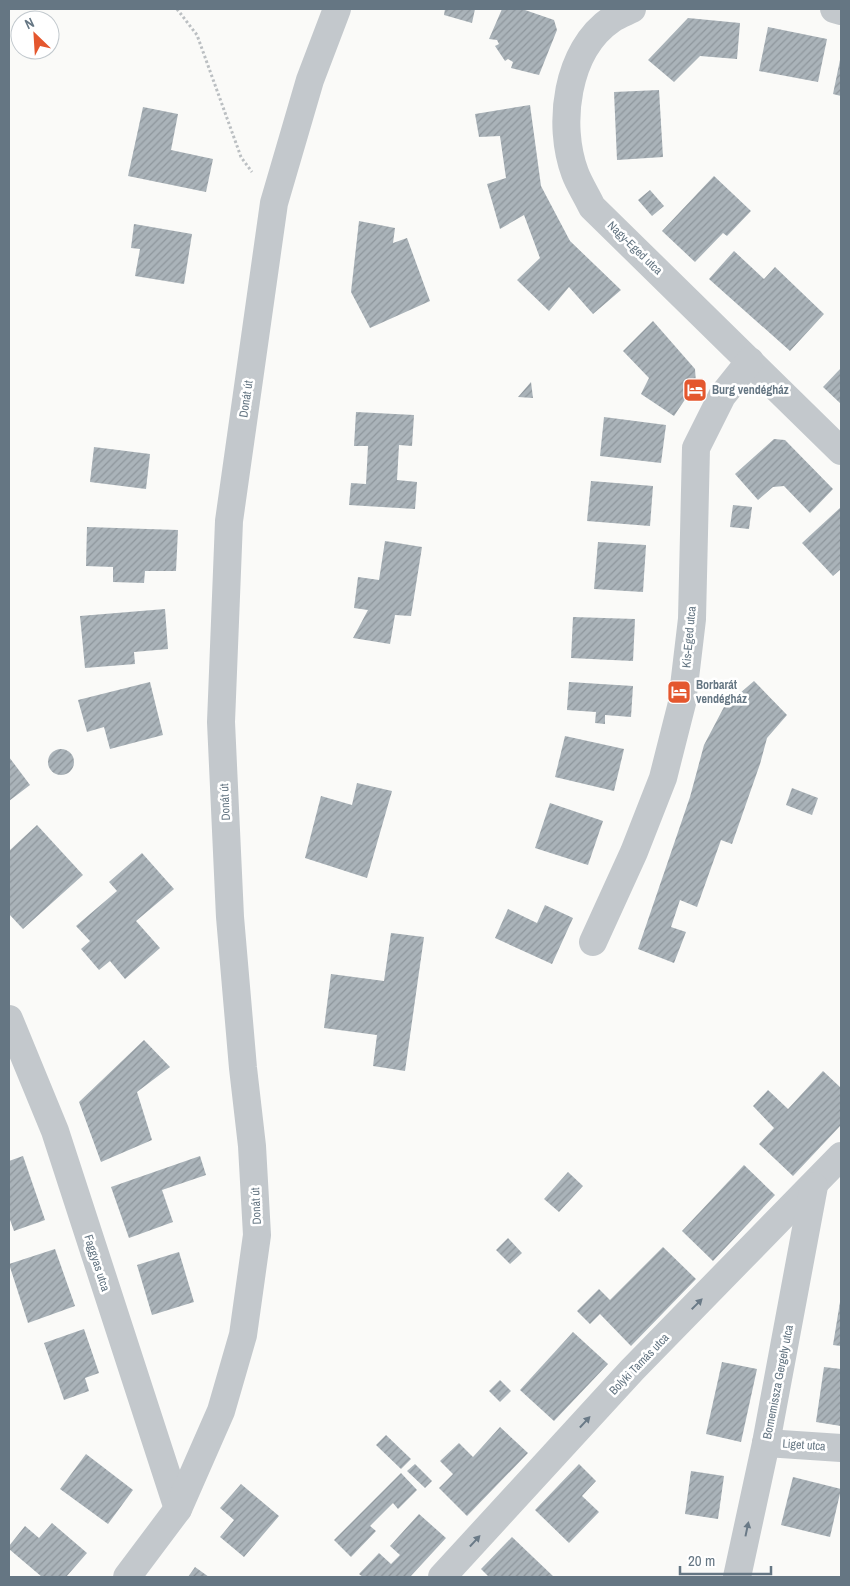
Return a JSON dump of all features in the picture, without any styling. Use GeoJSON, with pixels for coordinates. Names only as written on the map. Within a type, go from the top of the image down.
{"type":"FeatureCollection","features":[{"type":"Feature","properties":{"kind":"street","name":"Donát út"},"geometry":{"type":"LineString","coordinates":[[127,1577],[178,1509],[221,1411],[242,1335],[257,1235],[252,1146],[242,1068],[230,917],[221,722],[229,521],[274,203],[310,80],[337,9]]}},
{"type":"Feature","properties":{"kind":"street"},"geometry":{"type":"LineString","coordinates":[[834,9],[841,11]]}},
{"type":"Feature","properties":{"kind":"street","name":"Nagy-Eged utca"},"geometry":{"type":"LineString","coordinates":[[617,12],[584,49],[574,74],[568,106],[566,135],[575,172],[592,207],[841,451]]}},
{"type":"Feature","properties":{"kind":"street","name":"Kis-Eged utca"},"geometry":{"type":"LineString","coordinates":[[593,942],[634,852],[663,778],[682,703],[692,619],[696,448],[722,396],[750,361]]}},
{"type":"Feature","properties":{"kind":"street","name":"Faggyas utca"},"geometry":{"type":"LineString","coordinates":[[9,1019],[55,1132],[178,1509]]}},
{"type":"Feature","properties":{"kind":"street","name":"Bolyki Tamás utca"},"geometry":{"type":"LineString","coordinates":[[442,1577],[632,1370],[814,1186],[841,1156]]}},
{"type":"Feature","properties":{"kind":"street","name":"Bornemissza Gergely utca"},"geometry":{"type":"LineString","coordinates":[[737,1577],[766,1443],[814,1186]]}},
{"type":"Feature","properties":{"kind":"street","name":"Liget utca"},"geometry":{"type":"LineString","coordinates":[[766,1443],[841,1448]]}},
{"type":"Feature","properties":{"kind":"path"},"geometry":{"type":"LineString","coordinates":[[177,9],[197,35],[241,157],[274,203]]}},
{"type":"Feature","properties":{"kind":"building"},"geometry":{"type":"Polygon","coordinates":[[[445,9],[475,9],[472,23],[444,15],[445,9]]]}},
{"type":"Feature","properties":{"kind":"building"},"geometry":{"type":"Polygon","coordinates":[[[502,9],[522,9],[554,20],[557,30],[539,75],[511,68],[513,62],[508,59],[505,61],[495,46],[499,44],[497,40],[489,39],[502,9]]]}},
{"type":"Feature","properties":{"kind":"building"},"geometry":{"type":"Polygon","coordinates":[[[688,18],[740,23],[737,59],[700,56],[674,82],[648,60],[688,18]]]}},
{"type":"Feature","properties":{"kind":"building"},"geometry":{"type":"Polygon","coordinates":[[[768,27],[827,39],[818,82],[759,71],[768,27]]]}},
{"type":"Feature","properties":{"kind":"building"},"geometry":{"type":"Polygon","coordinates":[[[841,60],[841,96],[833,94],[841,60]]]}},
{"type":"Feature","properties":{"kind":"building"},"geometry":{"type":"Polygon","coordinates":[[[659,90],[663,157],[617,160],[614,92],[659,90]]]}},
{"type":"Feature","properties":{"kind":"building"},"geometry":{"type":"Polygon","coordinates":[[[530,105],[541,186],[570,241],[621,290],[593,314],[569,287],[549,311],[517,280],[540,258],[524,215],[500,229],[487,184],[506,178],[500,136],[479,137],[475,114],[530,105]]]}},
{"type":"Feature","properties":{"kind":"building"},"geometry":{"type":"Polygon","coordinates":[[[143,107],[178,114],[171,150],[213,159],[206,192],[128,176],[143,107]]]}},
{"type":"Feature","properties":{"kind":"building"},"geometry":{"type":"Polygon","coordinates":[[[714,176],[751,211],[727,236],[723,233],[695,262],[662,231],[714,176]]]}},
{"type":"Feature","properties":{"kind":"building"},"geometry":{"type":"Polygon","coordinates":[[[650,190],[664,206],[652,216],[638,200],[650,190]]]}},
{"type":"Feature","properties":{"kind":"building"},"geometry":{"type":"Polygon","coordinates":[[[359,221],[395,228],[393,243],[407,238],[430,301],[370,328],[351,292],[359,221]]]}},
{"type":"Feature","properties":{"kind":"building"},"geometry":{"type":"Polygon","coordinates":[[[134,224],[192,234],[184,284],[135,276],[140,249],[131,248],[134,224]]]}},
{"type":"Feature","properties":{"kind":"building"},"geometry":{"type":"Polygon","coordinates":[[[734,251],[764,279],[775,267],[824,314],[790,351],[709,279],[734,251]]]}},
{"type":"Feature","properties":{"kind":"building"},"geometry":{"type":"Polygon","coordinates":[[[653,321],[695,369],[696,383],[674,416],[641,394],[649,378],[623,351],[653,321]]]}},
{"type":"Feature","properties":{"kind":"building"},"geometry":{"type":"Polygon","coordinates":[[[841,368],[841,404],[823,387],[841,368]]]}},
{"type":"Feature","properties":{"kind":"building"},"geometry":{"type":"Polygon","coordinates":[[[531,382],[533,398],[518,397],[531,382]]]}},
{"type":"Feature","properties":{"kind":"building"},"geometry":{"type":"Polygon","coordinates":[[[356,412],[414,415],[412,446],[399,445],[397,480],[417,482],[415,509],[349,505],[351,483],[366,484],[368,446],[354,446],[356,412]]]}},
{"type":"Feature","properties":{"kind":"building"},"geometry":{"type":"Polygon","coordinates":[[[604,417],[666,425],[661,463],[600,456],[604,417]]]}},
{"type":"Feature","properties":{"kind":"building"},"geometry":{"type":"Polygon","coordinates":[[[774,439],[785,440],[833,489],[810,513],[784,486],[773,487],[758,500],[735,474],[774,439]]]}},
{"type":"Feature","properties":{"kind":"building"},"geometry":{"type":"Polygon","coordinates":[[[94,447],[150,454],[146,489],[90,482],[94,447]]]}},
{"type":"Feature","properties":{"kind":"building"},"geometry":{"type":"Polygon","coordinates":[[[591,481],[653,486],[650,526],[587,521],[591,481]]]}},
{"type":"Feature","properties":{"kind":"building"},"geometry":{"type":"Polygon","coordinates":[[[733,505],[752,507],[749,529],[730,527],[733,505]]]}},
{"type":"Feature","properties":{"kind":"building"},"geometry":{"type":"Polygon","coordinates":[[[841,507],[841,569],[833,576],[802,543],[841,507]]]}},
{"type":"Feature","properties":{"kind":"building"},"geometry":{"type":"Polygon","coordinates":[[[87,527],[178,530],[176,571],[145,571],[144,583],[113,582],[113,567],[86,566],[87,527]]]}},
{"type":"Feature","properties":{"kind":"building"},"geometry":{"type":"Polygon","coordinates":[[[385,541],[422,547],[411,616],[395,615],[390,644],[353,638],[368,610],[354,608],[358,577],[379,580],[385,541]]]}},
{"type":"Feature","properties":{"kind":"building"},"geometry":{"type":"Polygon","coordinates":[[[598,542],[646,545],[643,592],[594,589],[598,542]]]}},
{"type":"Feature","properties":{"kind":"building"},"geometry":{"type":"Polygon","coordinates":[[[165,609],[168,649],[134,652],[135,664],[85,668],[80,616],[165,609]]]}},
{"type":"Feature","properties":{"kind":"building"},"geometry":{"type":"Polygon","coordinates":[[[573,617],[635,619],[633,661],[571,658],[573,617]]]}},
{"type":"Feature","properties":{"kind":"building"},"geometry":{"type":"Polygon","coordinates":[[[754,681],[787,715],[767,738],[760,764],[732,844],[721,840],[697,907],[680,900],[671,927],[686,932],[674,963],[638,949],[690,797],[704,745],[724,707],[754,681]]]}},
{"type":"Feature","properties":{"kind":"building"},"geometry":{"type":"Polygon","coordinates":[[[150,682],[163,735],[110,749],[104,727],[87,732],[78,700],[150,682]]]}},
{"type":"Feature","properties":{"kind":"building"},"geometry":{"type":"Polygon","coordinates":[[[569,682],[633,686],[631,717],[605,715],[605,724],[595,723],[596,712],[567,710],[569,682]]]}},
{"type":"Feature","properties":{"kind":"building"},"geometry":{"type":"Polygon","coordinates":[[[565,736],[624,749],[614,791],[555,777],[565,736]]]}},
{"type":"Feature","properties":{"kind":"building"},"geometry":{"type":"Polygon","coordinates":[[[61,749],[70,753],[74,762],[70,771],[61,775],[52,771],[48,762],[52,753],[61,749]]]}},
{"type":"Feature","properties":{"kind":"building"},"geometry":{"type":"Polygon","coordinates":[[[9,757],[30,785],[9,801],[9,757]]]}},
{"type":"Feature","properties":{"kind":"building"},"geometry":{"type":"Polygon","coordinates":[[[357,783],[392,791],[367,878],[305,858],[321,796],[352,805],[357,783]]]}},
{"type":"Feature","properties":{"kind":"building"},"geometry":{"type":"Polygon","coordinates":[[[792,788],[818,798],[812,815],[786,805],[792,788]]]}},
{"type":"Feature","properties":{"kind":"building"},"geometry":{"type":"Polygon","coordinates":[[[550,803],[603,821],[588,865],[535,848],[550,803]]]}},
{"type":"Feature","properties":{"kind":"building"},"geometry":{"type":"Polygon","coordinates":[[[37,825],[83,875],[23,929],[9,914],[9,851],[37,825]]]}},
{"type":"Feature","properties":{"kind":"building"},"geometry":{"type":"Polygon","coordinates":[[[142,853],[174,889],[136,921],[160,948],[125,979],[110,961],[99,970],[81,949],[90,941],[76,926],[117,891],[109,882],[142,853]]]}},
{"type":"Feature","properties":{"kind":"building"},"geometry":{"type":"Polygon","coordinates":[[[545,905],[573,918],[552,964],[495,938],[508,909],[537,923],[545,905]]]}},
{"type":"Feature","properties":{"kind":"building"},"geometry":{"type":"Polygon","coordinates":[[[391,933],[424,937],[405,1071],[373,1066],[377,1035],[324,1028],[331,974],[384,981],[391,933]]]}},
{"type":"Feature","properties":{"kind":"building"},"geometry":{"type":"Polygon","coordinates":[[[144,1040],[170,1067],[137,1092],[152,1140],[101,1162],[79,1102],[144,1040]]]}},
{"type":"Feature","properties":{"kind":"building"},"geometry":{"type":"Polygon","coordinates":[[[823,1071],[841,1088],[841,1125],[793,1176],[759,1144],[774,1128],[753,1106],[768,1090],[788,1109],[823,1071]]]}},
{"type":"Feature","properties":{"kind":"building"},"geometry":{"type":"Polygon","coordinates":[[[23,1156],[45,1220],[14,1231],[9,1217],[9,1161],[23,1156]]]}},
{"type":"Feature","properties":{"kind":"building"},"geometry":{"type":"Polygon","coordinates":[[[200,1156],[206,1175],[162,1190],[173,1222],[129,1238],[111,1187],[200,1156]]]}},
{"type":"Feature","properties":{"kind":"building"},"geometry":{"type":"Polygon","coordinates":[[[744,1165],[775,1195],[713,1261],[682,1231],[744,1165]]]}},
{"type":"Feature","properties":{"kind":"building"},"geometry":{"type":"Polygon","coordinates":[[[568,1172],[583,1186],[559,1212],[544,1199],[568,1172]]]}},
{"type":"Feature","properties":{"kind":"building"},"geometry":{"type":"Polygon","coordinates":[[[508,1238],[522,1253],[510,1264],[496,1250],[508,1238]]]}},
{"type":"Feature","properties":{"kind":"building"},"geometry":{"type":"Polygon","coordinates":[[[663,1247],[696,1279],[631,1346],[600,1314],[590,1324],[577,1311],[599,1289],[610,1300],[663,1247]]]}},
{"type":"Feature","properties":{"kind":"building"},"geometry":{"type":"Polygon","coordinates":[[[55,1249],[75,1306],[28,1323],[9,1264],[55,1249]]]}},
{"type":"Feature","properties":{"kind":"building"},"geometry":{"type":"Polygon","coordinates":[[[179,1252],[194,1302],[152,1315],[137,1265],[179,1252]]]}},
{"type":"Feature","properties":{"kind":"building"},"geometry":{"type":"Polygon","coordinates":[[[841,1302],[841,1346],[833,1345],[841,1302]]]}},
{"type":"Feature","properties":{"kind":"building"},"geometry":{"type":"Polygon","coordinates":[[[84,1329],[99,1373],[85,1378],[89,1391],[64,1400],[44,1343],[84,1329]]]}},
{"type":"Feature","properties":{"kind":"building"},"geometry":{"type":"Polygon","coordinates":[[[573,1332],[608,1364],[554,1421],[520,1390],[573,1332]]]}},
{"type":"Feature","properties":{"kind":"building"},"geometry":{"type":"Polygon","coordinates":[[[722,1362],[757,1369],[741,1442],[706,1434],[722,1362]]]}},
{"type":"Feature","properties":{"kind":"building"},"geometry":{"type":"Polygon","coordinates":[[[824,1367],[841,1369],[841,1426],[816,1422],[824,1367]]]}},
{"type":"Feature","properties":{"kind":"building"},"geometry":{"type":"Polygon","coordinates":[[[500,1380],[511,1391],[500,1402],[489,1391],[500,1380]]]}},
{"type":"Feature","properties":{"kind":"building"},"geometry":{"type":"Polygon","coordinates":[[[500,1427],[528,1453],[467,1516],[439,1488],[453,1474],[440,1461],[459,1443],[473,1457],[500,1427]]]}},
{"type":"Feature","properties":{"kind":"building"},"geometry":{"type":"Polygon","coordinates":[[[386,1435],[411,1459],[401,1469],[376,1445],[386,1435]]]}},
{"type":"Feature","properties":{"kind":"building"},"geometry":{"type":"Polygon","coordinates":[[[86,1454],[133,1490],[108,1524],[60,1489],[86,1454]]]}},
{"type":"Feature","properties":{"kind":"building"},"geometry":{"type":"Polygon","coordinates":[[[415,1464],[432,1481],[425,1488],[407,1471],[415,1464]]]}},
{"type":"Feature","properties":{"kind":"building"},"geometry":{"type":"Polygon","coordinates":[[[579,1464],[596,1481],[582,1496],[599,1512],[569,1543],[535,1510],[579,1464]]]}},
{"type":"Feature","properties":{"kind":"building"},"geometry":{"type":"Polygon","coordinates":[[[691,1471],[724,1476],[718,1519],[685,1514],[691,1471]]]}},
{"type":"Feature","properties":{"kind":"building"},"geometry":{"type":"Polygon","coordinates":[[[401,1473],[417,1490],[398,1509],[393,1503],[370,1526],[376,1531],[351,1557],[334,1540],[401,1473]]]}},
{"type":"Feature","properties":{"kind":"building"},"geometry":{"type":"Polygon","coordinates":[[[793,1477],[841,1489],[830,1537],[781,1525],[793,1477]]]}},
{"type":"Feature","properties":{"kind":"building"},"geometry":{"type":"Polygon","coordinates":[[[241,1484],[279,1516],[244,1557],[220,1537],[234,1520],[220,1508],[241,1484]]]}},
{"type":"Feature","properties":{"kind":"building"},"geometry":{"type":"Polygon","coordinates":[[[419,1514],[446,1538],[410,1577],[363,1577],[359,1574],[379,1553],[391,1564],[400,1555],[390,1546],[419,1514]]]}},
{"type":"Feature","properties":{"kind":"building"},"geometry":{"type":"Polygon","coordinates":[[[52,1523],[87,1553],[66,1577],[42,1577],[9,1549],[9,1546],[25,1526],[39,1538],[52,1523]]]}},
{"type":"Feature","properties":{"kind":"building"},"geometry":{"type":"Polygon","coordinates":[[[512,1537],[554,1577],[489,1577],[481,1569],[512,1537]]]}},
{"type":"Feature","properties":{"kind":"building"},"geometry":{"type":"Polygon","coordinates":[[[195,1567],[209,1577],[188,1577],[195,1567]]]}},
{"type":"Feature","properties":{"kind":"place","name":"Burg vendégház"},"geometry":{"type":"Point","coordinates":[695,390]}},
{"type":"Feature","properties":{"kind":"place","name":"Borbarát vendégház"},"geometry":{"type":"Point","coordinates":[679,692]}}]}
